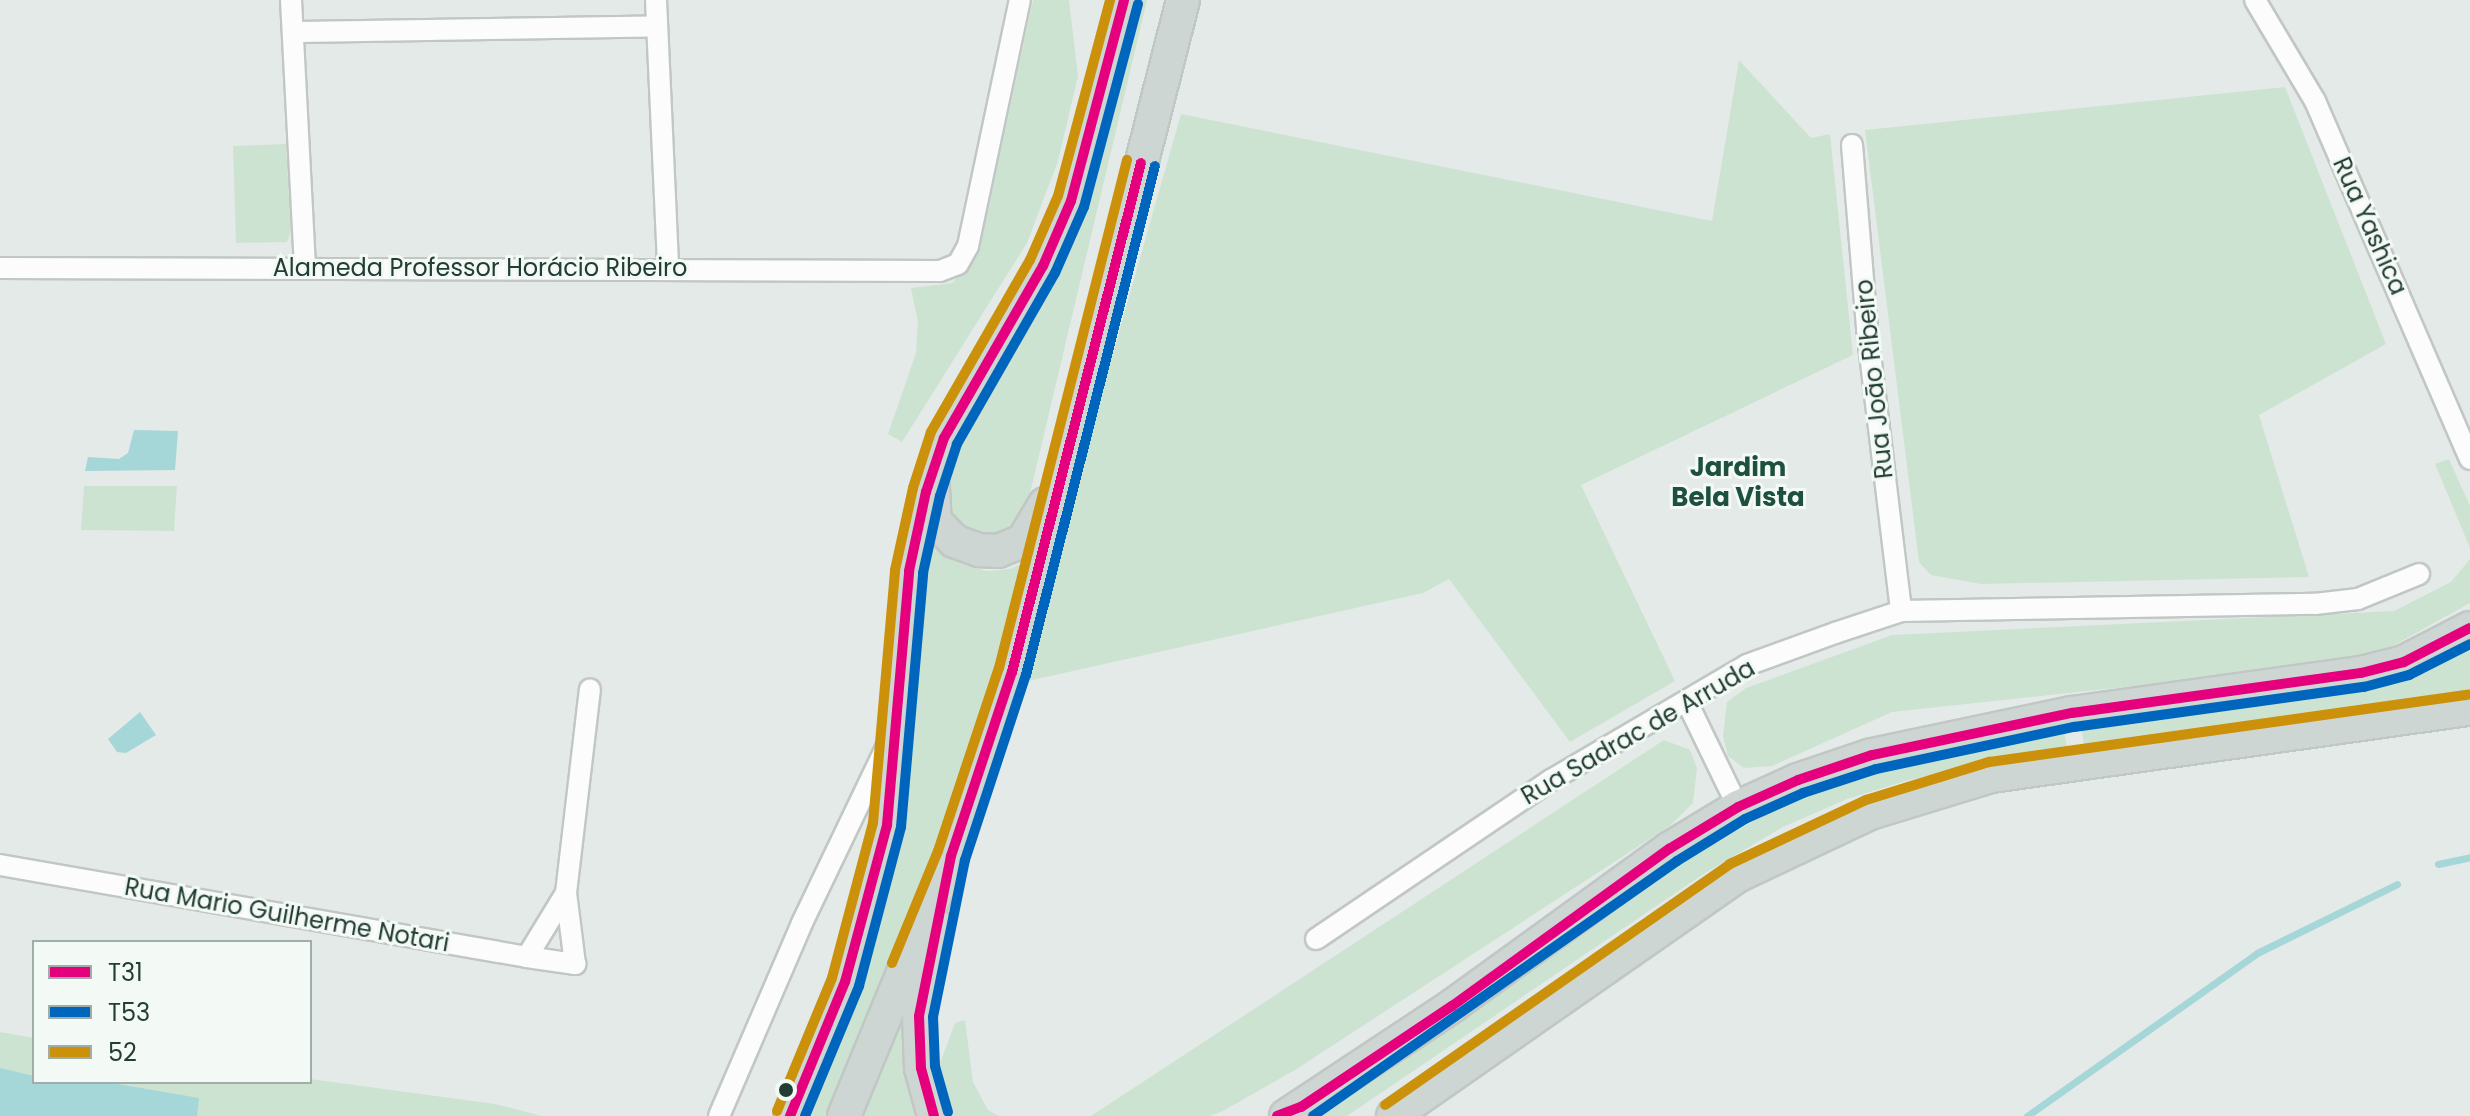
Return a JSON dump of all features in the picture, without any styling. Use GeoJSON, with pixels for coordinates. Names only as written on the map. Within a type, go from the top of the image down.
{"type":"FeatureCollection","features":[{"type":"Feature","properties":{"kind":"main road"},"geometry":{"type":"LineString","coordinates":[[790,1116],[845,982],[868,906],[887,825],[909,571],[944,438],[1043,266],[1071,201],[1124,0]]}},
{"type":"Feature","properties":{"kind":"main road"},"geometry":{"type":"LineString","coordinates":[[844,1116],[951,856],[1012,672],[1183,0]]}},
{"type":"Feature","properties":{"kind":"main road"},"geometry":{"type":"LineString","coordinates":[[944,438],[931,495],[935,521],[954,541],[998,551],[1023,541],[1035,526],[1075,417]]}},
{"type":"Feature","properties":{"kind":"main road"},"geometry":{"type":"LineString","coordinates":[[1288,1113],[1738,807],[1872,755],[2072,713],[2361,673],[2404,662],[2470,628]]}},
{"type":"Feature","properties":{"kind":"main road"},"geometry":{"type":"LineString","coordinates":[[1393,1116],[1737,876],[1870,813],[1991,776],[2081,760],[2470,709]]}},
{"type":"Feature","properties":{"kind":"main road"},"geometry":{"type":"LineString","coordinates":[[934,1116],[921,1068],[919,1016],[951,856]]}},
{"type":"Feature","properties":{"kind":"street"},"geometry":{"type":"LineString","coordinates":[[291,0],[305,268]]}},
{"type":"Feature","properties":{"kind":"street"},"geometry":{"type":"LineString","coordinates":[[656,0],[668,267]]}},
{"type":"Feature","properties":{"kind":"street","name":"Alameda Professor Horácio Ribeiro"},"geometry":{"type":"LineString","coordinates":[[0,268],[668,267],[825,273],[940,271],[958,264],[976,216],[1020,0]]}},
{"type":"Feature","properties":{"kind":"street","name":"Rua Yashica"},"geometry":{"type":"LineString","coordinates":[[2255,0],[2315,101],[2470,459]]}},
{"type":"Feature","properties":{"kind":"street"},"geometry":{"type":"LineString","coordinates":[[293,32],[656,26]]}},
{"type":"Feature","properties":{"kind":"street","name":"Rua Joāo Ribeiro"},"geometry":{"type":"LineString","coordinates":[[1852,145],[1867,329],[1901,611]]}},
{"type":"Feature","properties":{"kind":"street","name":"Rua Sadrac de Arruda"},"geometry":{"type":"LineString","coordinates":[[1316,939],[1551,780],[1747,665],[1901,611],[2315,604],[2358,599],[2419,574]]}},
{"type":"Feature","properties":{"kind":"street"},"geometry":{"type":"LineString","coordinates":[[527,957],[566,893],[590,689]]}},
{"type":"Feature","properties":{"kind":"street"},"geometry":{"type":"LineString","coordinates":[[1687,702],[1738,807]]}},
{"type":"Feature","properties":{"kind":"street"},"geometry":{"type":"LineString","coordinates":[[719,1116],[802,923],[885,752],[898,710]]}},
{"type":"Feature","properties":{"kind":"street","name":"Rua Mario Guilherme Notari"},"geometry":{"type":"LineString","coordinates":[[0,865],[575,964],[566,893]]}},
{"type":"Feature","properties":{"kind":"green space"},"geometry":{"type":"Polygon","coordinates":[[[1033,0],[1069,0],[1078,76],[1058,161],[1027,243],[902,442],[888,434],[916,353],[918,322],[911,288],[952,283],[968,266],[988,211],[1033,0]]]}},
{"type":"Feature","properties":{"kind":"green space"},"geometry":{"type":"Polygon","coordinates":[[[1136,0],[1147,0],[1028,502],[1023,516],[1007,529],[990,536],[970,533],[952,520],[943,496],[948,472],[971,415],[1051,284],[1075,233],[1136,0]]]}},
{"type":"Feature","properties":{"kind":"green space"},"geometry":{"type":"Polygon","coordinates":[[[1739,60],[1811,138],[1830,134],[1853,355],[1581,485],[1675,681],[1570,742],[1449,579],[1423,593],[1019,683],[1181,114],[1712,221],[1739,60]]]}},
{"type":"Feature","properties":{"kind":"green space"},"geometry":{"type":"Polygon","coordinates":[[[2285,87],[2386,344],[2259,415],[2309,577],[1981,584],[1931,575],[1919,562],[1865,130],[2285,87]]]}},
{"type":"Feature","properties":{"kind":"green space"},"geometry":{"type":"Polygon","coordinates":[[[286,144],[291,232],[287,242],[236,243],[233,146],[286,144]]]}},
{"type":"Feature","properties":{"kind":"green space"},"geometry":{"type":"Polygon","coordinates":[[[2449,459],[2470,506],[2470,548],[2435,464],[2449,459]]]}},
{"type":"Feature","properties":{"kind":"green space"},"geometry":{"type":"Polygon","coordinates":[[[84,486],[177,486],[174,531],[81,530],[84,486]]]}},
{"type":"Feature","properties":{"kind":"green space"},"geometry":{"type":"Polygon","coordinates":[[[929,527],[945,554],[962,564],[987,571],[1010,569],[1033,558],[960,784],[852,1056],[825,1116],[802,1116],[872,947],[898,832],[915,725],[929,527]]]}},
{"type":"Feature","properties":{"kind":"green space"},"geometry":{"type":"Polygon","coordinates":[[[2470,559],[2470,603],[2382,652],[2320,666],[1892,712],[1772,766],[1744,768],[1728,756],[1723,736],[1727,702],[1746,688],[1892,635],[2394,611],[2451,582],[2470,559]]]}},
{"type":"Feature","properties":{"kind":"green space"},"geometry":{"type":"Polygon","coordinates":[[[2470,645],[2470,694],[2084,747],[2081,722],[2412,671],[2470,645]]]}},
{"type":"Feature","properties":{"kind":"green space"},"geometry":{"type":"Polygon","coordinates":[[[2063,726],[2067,747],[1909,780],[1847,799],[1783,827],[1705,873],[1347,1116],[1304,1116],[1688,858],[1759,818],[1830,784],[1907,759],[2063,726]]]}},
{"type":"Feature","properties":{"kind":"green space"},"geometry":{"type":"Polygon","coordinates":[[[1664,740],[1690,750],[1697,768],[1693,803],[1671,825],[1295,1070],[1223,1111],[1210,1116],[1091,1116],[1664,740]]]}},
{"type":"Feature","properties":{"kind":"green space"},"geometry":{"type":"Polygon","coordinates":[[[906,990],[904,1066],[916,1116],[860,1116],[906,990]]]}},
{"type":"Feature","properties":{"kind":"green space"},"geometry":{"type":"Polygon","coordinates":[[[965,1020],[973,1082],[988,1110],[999,1116],[953,1116],[946,1105],[937,1071],[955,1023],[965,1020]]]}},
{"type":"Feature","properties":{"kind":"green space"},"geometry":{"type":"Polygon","coordinates":[[[0,1032],[32,1038],[32,1084],[312,1084],[312,1079],[495,1104],[542,1116],[0,1116],[0,1032]]]}},
{"type":"Feature","properties":{"kind":"water"},"geometry":{"type":"Polygon","coordinates":[[[134,430],[178,431],[175,470],[85,471],[88,457],[119,459],[128,453],[134,430]]]}},
{"type":"Feature","properties":{"kind":"water"},"geometry":{"type":"Polygon","coordinates":[[[140,712],[156,735],[126,753],[117,752],[108,739],[140,712]]]}},
{"type":"Feature","properties":{"kind":"water"},"geometry":{"type":"Polygon","coordinates":[[[0,1068],[32,1076],[32,1084],[118,1084],[199,1098],[197,1116],[0,1116],[0,1068]]]}},
{"type":"Feature","properties":{"kind":"waterway"},"geometry":{"type":"LineString","coordinates":[[2438,864],[2470,857]]}},
{"type":"Feature","properties":{"kind":"waterway"},"geometry":{"type":"LineString","coordinates":[[2027,1116],[2257,953],[2397,884]]}},
{"type":"Feature","properties":{"kind":"transit line","name":"52"},"geometry":{"type":"LineString","coordinates":[[777,1111],[832,978],[873,823],[895,570],[913,488],[931,432],[1030,260],[1058,196],[1110,0]]}},
{"type":"Feature","properties":{"kind":"transit line","name":"T31"},"geometry":{"type":"LineString","coordinates":[[790,1116],[845,982],[887,825],[909,571],[926,492],[944,438],[1043,266],[1071,201],[1124,0]]}},
{"type":"Feature","properties":{"kind":"transit line","name":"T53"},"geometry":{"type":"LineString","coordinates":[[805,1116],[859,986],[901,827],[923,573],[940,496],[957,444],[1055,273],[1084,207],[1138,4]]}},
{"type":"Feature","properties":{"kind":"transit line","name":"52"},"geometry":{"type":"LineString","coordinates":[[892,963],[938,851],[999,668],[1127,160]]}},
{"type":"Feature","properties":{"kind":"transit line","name":"T31"},"geometry":{"type":"LineString","coordinates":[[934,1116],[921,1068],[919,1016],[951,856],[1012,672],[1141,163]]}},
{"type":"Feature","properties":{"kind":"transit line","name":"T53"},"geometry":{"type":"LineString","coordinates":[[948,1112],[935,1066],[933,1017],[965,860],[1026,675],[1155,166]]}},
{"type":"Feature","properties":{"kind":"transit line","name":"T31"},"geometry":{"type":"LineString","coordinates":[[1277,1116],[1301,1107],[1452,1006],[1669,849],[1738,807],[1798,780],[1872,755],[2072,713],[2361,673],[2404,662],[2470,628]]}},
{"type":"Feature","properties":{"kind":"transit line","name":"T53"},"geometry":{"type":"LineString","coordinates":[[1313,1116],[1677,861],[1745,819],[1803,793],[1876,769],[2074,727],[2364,687],[2409,675],[2470,644]]}},
{"type":"Feature","properties":{"kind":"transit line","name":"52"},"geometry":{"type":"LineString","coordinates":[[1385,1105],[1730,864],[1866,800],[1989,762],[2468,695]]}},
{"type":"Feature","properties":{"kind":"district","name":"Jardim Bela Vista"},"geometry":{"type":"Point","coordinates":[1738,483]}}]}
